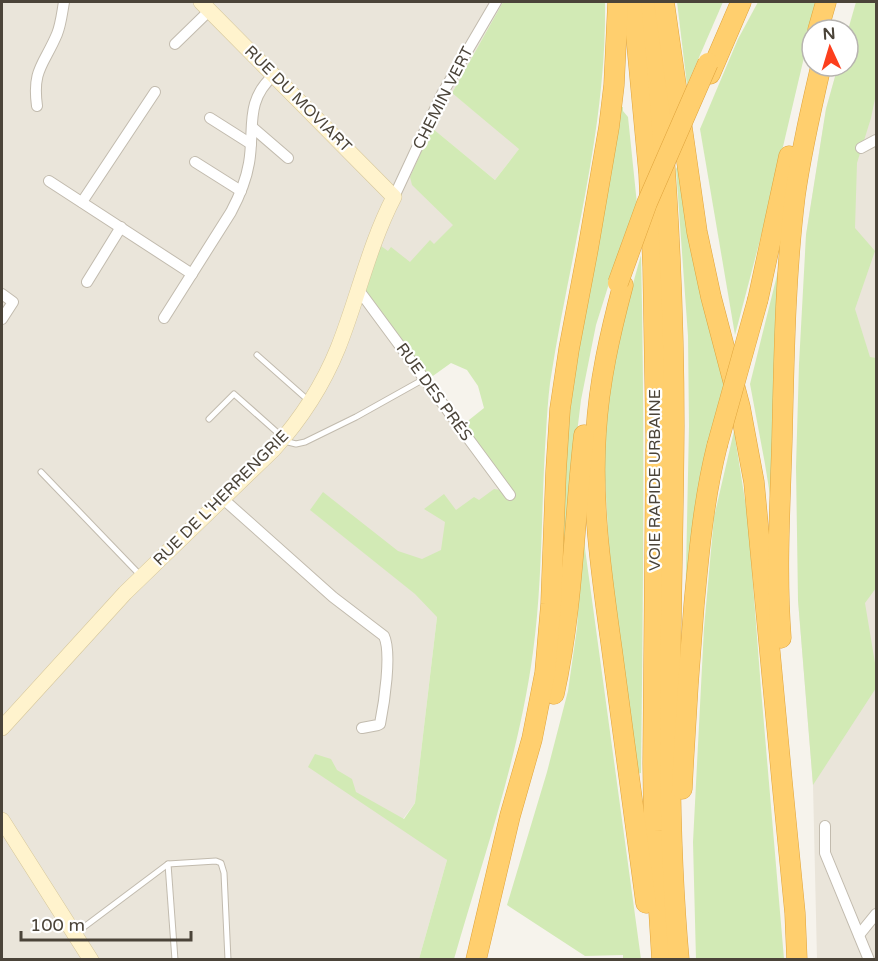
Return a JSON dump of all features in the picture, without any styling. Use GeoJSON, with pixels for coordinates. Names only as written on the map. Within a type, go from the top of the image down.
{"type":"FeatureCollection","features":[{"type":"Feature","properties":{"kind":"highway"},"geometry":{"type":"LineString","coordinates":[[476,960],[510,816],[532,739],[545,673],[551,604],[560,409],[567,357],[609,127],[615,77],[618,2]]}},
{"type":"Feature","properties":{"kind":"highway","name":"VOIE RAPIDE URBAINE"},"geometry":{"type":"LineString","coordinates":[[633,2],[650,174],[653,267],[656,437],[653,763],[654,831],[662,960]]}},
{"type":"Feature","properties":{"kind":"highway","name":"VOIE RAPIDE URBAINE"},"geometry":{"type":"LineString","coordinates":[[651,2],[666,181],[674,364],[670,773],[672,859],[680,960]]}},
{"type":"Feature","properties":{"kind":"highway"},"geometry":{"type":"LineString","coordinates":[[664,2],[697,232],[711,297],[740,406],[755,490],[795,913],[797,960]]}},
{"type":"Feature","properties":{"kind":"highway"},"geometry":{"type":"LineString","coordinates":[[709,68],[734,2]]}},
{"type":"Feature","properties":{"kind":"highway"},"geometry":{"type":"LineString","coordinates":[[501,859],[519,819],[557,682],[563,648],[588,408],[600,340],[647,203],[741,2]]}},
{"type":"Feature","properties":{"kind":"highway"},"geometry":{"type":"LineString","coordinates":[[821,18],[826,2]]}},
{"type":"Feature","properties":{"kind":"highway"},"geometry":{"type":"LineString","coordinates":[[833,18],[838,2]]}},
{"type":"Feature","properties":{"kind":"highway"},"geometry":{"type":"LineString","coordinates":[[680,960],[682,804],[688,681],[701,530],[708,482],[758,300],[807,78]]}},
{"type":"Feature","properties":{"kind":"highway"},"geometry":{"type":"LineString","coordinates":[[795,913],[796,841],[784,684],[780,592],[784,353],[789,254],[795,196],[804,141],[818,78]]}},
{"type":"Feature","properties":{"kind":"highway"},"geometry":{"type":"LineString","coordinates":[[621,284],[599,397],[595,453],[596,502],[608,621],[654,960]]}},
{"type":"Feature","properties":{"kind":"street"},"geometry":{"type":"LineString","coordinates":[[37,106],[38,72],[56,35],[64,2]]}},
{"type":"Feature","properties":{"kind":"street","name":"CHEMIN VERT"},"geometry":{"type":"LineString","coordinates":[[394,197],[442,94],[496,2]]}},
{"type":"Feature","properties":{"kind":"street"},"geometry":{"type":"LineString","coordinates":[[175,44],[206,6]]}},
{"type":"Feature","properties":{"kind":"street","name":"RUE DU MOVIART"},"geometry":{"type":"LineString","coordinates":[[206,6],[394,197]]}},
{"type":"Feature","properties":{"kind":"street"},"geometry":{"type":"LineString","coordinates":[[164,318],[231,212],[241,191],[249,167],[253,109],[258,94],[274,75]]}},
{"type":"Feature","properties":{"kind":"street"},"geometry":{"type":"LineString","coordinates":[[82,202],[155,92]]}},
{"type":"Feature","properties":{"kind":"street"},"geometry":{"type":"LineString","coordinates":[[210,118],[251,144]]}},
{"type":"Feature","properties":{"kind":"street"},"geometry":{"type":"LineString","coordinates":[[252,127],[288,158]]}},
{"type":"Feature","properties":{"kind":"street"},"geometry":{"type":"LineString","coordinates":[[861,148],[876,140]]}},
{"type":"Feature","properties":{"kind":"street"},"geometry":{"type":"LineString","coordinates":[[195,162],[241,191]]}},
{"type":"Feature","properties":{"kind":"street"},"geometry":{"type":"LineString","coordinates":[[49,181],[192,273]]}},
{"type":"Feature","properties":{"kind":"street","name":"RUE DE L'HERRENGRIE"},"geometry":{"type":"LineString","coordinates":[[2,728],[109,610],[283,439],[310,402],[328,370],[380,225],[394,197]]}},
{"type":"Feature","properties":{"kind":"street"},"geometry":{"type":"LineString","coordinates":[[87,282],[120,227]]}},
{"type":"Feature","properties":{"kind":"street","name":"RUE DES PRÉS"},"geometry":{"type":"LineString","coordinates":[[358,289],[510,495]]}},
{"type":"Feature","properties":{"kind":"street"},"geometry":{"type":"LineString","coordinates":[[2,294],[13,302],[2,319]]}},
{"type":"Feature","properties":{"kind":"street"},"geometry":{"type":"LineString","coordinates":[[222,498],[342,604],[384,636],[387,645],[387,665],[381,720],[378,726],[362,728]]}},
{"type":"Feature","properties":{"kind":"street"},"geometry":{"type":"LineString","coordinates":[[2,820],[91,960]]}},
{"type":"Feature","properties":{"kind":"street"},"geometry":{"type":"LineString","coordinates":[[825,826],[825,853],[869,960]]}},
{"type":"Feature","properties":{"kind":"street"},"geometry":{"type":"LineString","coordinates":[[859,934],[876,914]]}},
{"type":"Feature","properties":{"kind":"lane"},"geometry":{"type":"LineString","coordinates":[[257,356],[310,402]]}},
{"type":"Feature","properties":{"kind":"lane"},"geometry":{"type":"LineString","coordinates":[[209,419],[234,394],[283,439],[296,444],[356,417],[424,379]]}},
{"type":"Feature","properties":{"kind":"lane"},"geometry":{"type":"LineString","coordinates":[[41,472],[142,577]]}},
{"type":"Feature","properties":{"kind":"lane"},"geometry":{"type":"LineString","coordinates":[[74,934],[168,864],[216,861],[221,863],[224,873],[228,960]]}},
{"type":"Feature","properties":{"kind":"lane"},"geometry":{"type":"LineString","coordinates":[[168,864],[175,960]]}},
{"type":"Feature","properties":{"kind":"shaded area"},"geometry":{"type":"Polygon","coordinates":[[[2,2],[503,2],[452,93],[520,148],[495,180],[433,129],[458,225],[410,271],[364,288],[506,481],[437,617],[415,803],[403,819],[447,860],[419,959],[2,960],[2,2]]]}},
{"type":"Feature","properties":{"kind":"shaded area"},"geometry":{"type":"Polygon","coordinates":[[[876,2],[876,959],[817,960],[813,785],[798,600],[806,235],[826,109],[835,78],[860,78],[860,39],[876,2]]]}},
{"type":"Feature","properties":{"kind":"green space"},"geometry":{"type":"Polygon","coordinates":[[[503,2],[605,2],[600,98],[585,194],[550,383],[536,625],[519,730],[454,959],[419,959],[447,860],[308,767],[315,754],[331,759],[337,770],[352,779],[356,792],[404,819],[415,803],[437,617],[415,594],[310,510],[323,492],[398,551],[422,559],[441,550],[445,522],[424,509],[444,494],[456,510],[474,497],[479,500],[494,489],[501,490],[464,424],[484,408],[478,386],[467,370],[451,363],[430,378],[364,288],[381,246],[388,251],[391,247],[410,262],[430,240],[434,244],[453,225],[412,185],[410,177],[432,128],[495,180],[519,149],[452,93],[503,2]]]}},
{"type":"Feature","properties":{"kind":"green space"},"geometry":{"type":"Polygon","coordinates":[[[677,2],[723,2],[687,85],[677,2]]]}},
{"type":"Feature","properties":{"kind":"green space"},"geometry":{"type":"Polygon","coordinates":[[[758,2],[817,2],[813,18],[800,18],[800,74],[735,335],[700,129],[738,39],[758,2]]]}},
{"type":"Feature","properties":{"kind":"green space"},"geometry":{"type":"Polygon","coordinates":[[[856,2],[876,2],[876,94],[857,163],[855,228],[875,251],[855,309],[870,357],[876,358],[876,588],[865,603],[876,669],[876,688],[813,785],[798,600],[796,467],[799,364],[806,235],[826,109],[835,78],[860,78],[860,18],[851,18],[856,2]]]}},
{"type":"Feature","properties":{"kind":"green space"},"geometry":{"type":"Polygon","coordinates":[[[619,106],[623,107],[628,117],[637,204],[623,239],[596,325],[581,400],[568,507],[565,554],[561,555],[564,464],[572,376],[619,106]]]}},
{"type":"Feature","properties":{"kind":"green space"},"geometry":{"type":"Polygon","coordinates":[[[679,163],[727,385],[685,619],[689,426],[688,336],[676,169],[679,163]]]}},
{"type":"Feature","properties":{"kind":"green space"},"geometry":{"type":"Polygon","coordinates":[[[783,251],[774,520],[750,384],[783,251]]]}},
{"type":"Feature","properties":{"kind":"green space"},"geometry":{"type":"Polygon","coordinates":[[[641,255],[643,450],[641,773],[636,774],[609,548],[605,433],[610,377],[641,255]]]}},
{"type":"Feature","properties":{"kind":"green space"},"geometry":{"type":"Polygon","coordinates":[[[734,431],[748,519],[784,959],[696,960],[693,842],[704,628],[714,517],[734,431]]]}},
{"type":"Feature","properties":{"kind":"green space"},"geometry":{"type":"Polygon","coordinates":[[[583,534],[641,959],[623,959],[623,955],[585,956],[507,905],[547,772],[568,691],[577,628],[583,534]]]}}]}
